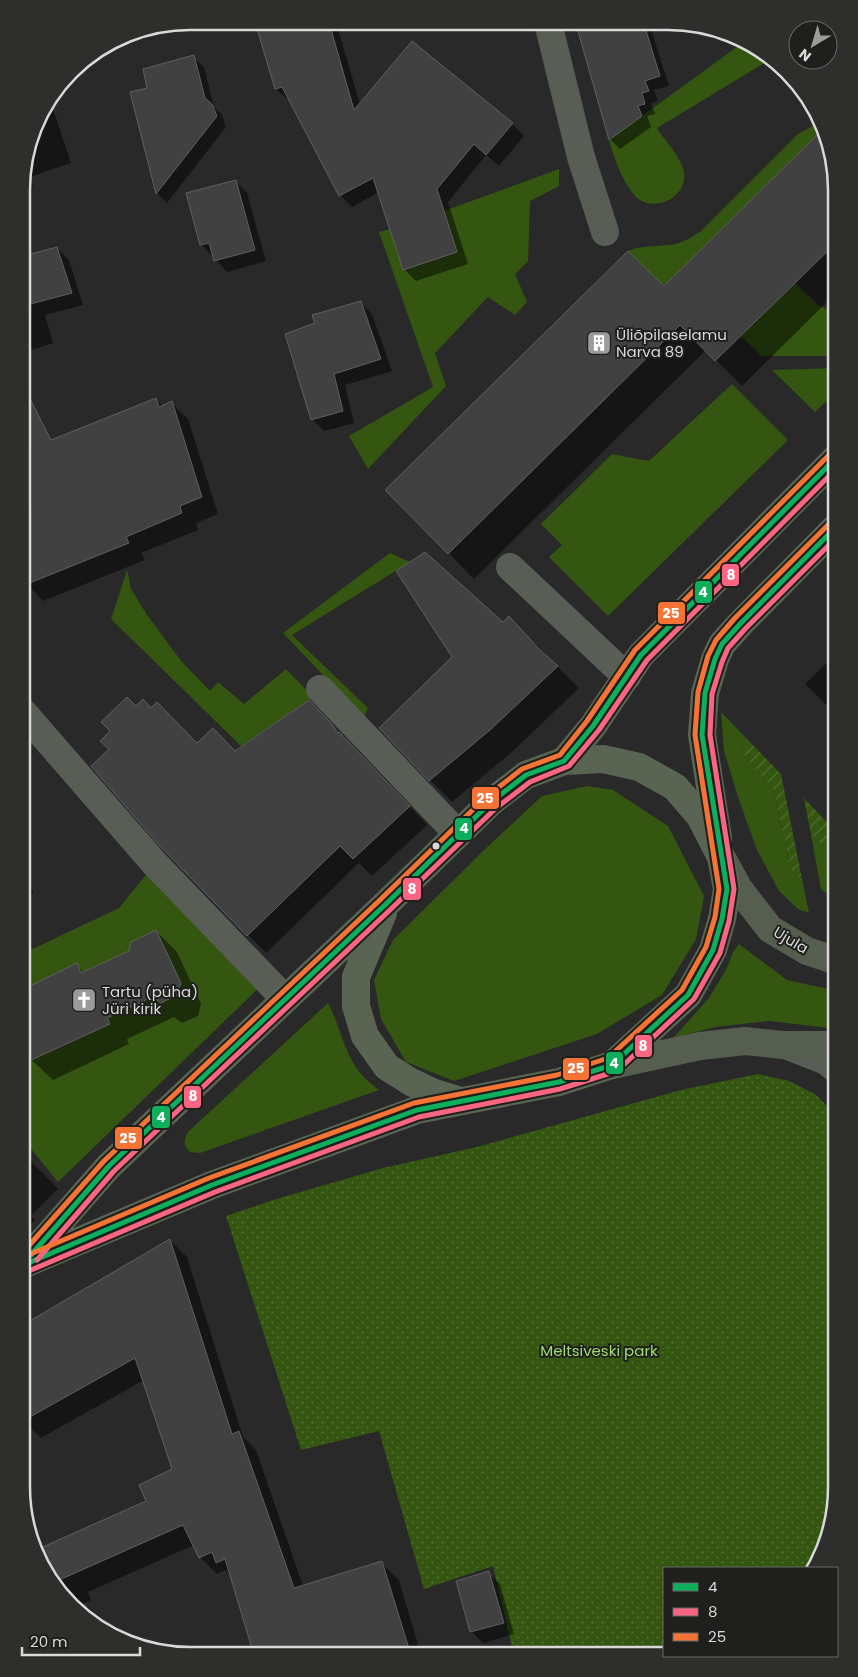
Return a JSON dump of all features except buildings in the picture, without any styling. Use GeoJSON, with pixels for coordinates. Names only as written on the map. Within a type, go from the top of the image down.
{"type":"FeatureCollection","features":[{"type":"Feature","properties":{"kind":"highway"},"geometry":{"type":"LineString","coordinates":[[564,761],[593,726],[641,655],[828,466]]}},
{"type":"Feature","properties":{"kind":"highway"},"geometry":{"type":"LineString","coordinates":[[30,1263],[212,1185],[417,1110],[559,1082],[612,1065],[688,995],[713,950],[722,919],[726,889],[702,735],[705,693],[715,659],[722,644],[828,535]]}},
{"type":"Feature","properties":{"kind":"highway"},"geometry":{"type":"LineString","coordinates":[[30,1257],[109,1166],[491,802],[526,776],[564,761],[603,759],[639,767],[675,787],[700,816],[721,857]]}},
{"type":"Feature","properties":{"kind":"highway"},"geometry":{"type":"LineString","coordinates":[[387,903],[356,977],[356,1006],[365,1036],[387,1066],[411,1082],[432,1092],[464,1102]]}},
{"type":"Feature","properties":{"kind":"main road","name":"Ujula"},"geometry":{"type":"LineString","coordinates":[[721,857],[739,889],[770,929],[807,951],[828,958]]}},
{"type":"Feature","properties":{"kind":"main road"},"geometry":{"type":"LineString","coordinates":[[612,1065],[709,1045],[745,1041],[784,1045],[828,1045]]}},
{"type":"Feature","properties":{"kind":"street"},"geometry":{"type":"LineString","coordinates":[[549,30],[581,157],[605,232]]}},
{"type":"Feature","properties":{"kind":"street"},"geometry":{"type":"LineString","coordinates":[[510,567],[627,677]]}},
{"type":"Feature","properties":{"kind":"street"},"geometry":{"type":"LineString","coordinates":[[320,689],[458,834]]}},
{"type":"Feature","properties":{"kind":"street"},"geometry":{"type":"LineString","coordinates":[[30,720],[149,857],[285,999]]}},
{"type":"Feature","properties":{"kind":"street"},"geometry":{"type":"LineString","coordinates":[[784,1045],[828,1063]]}},
{"type":"Feature","properties":{"kind":"green space"},"geometry":{"type":"Polygon","coordinates":[[[739,46],[765,63],[657,128],[677,156],[684,176],[683,185],[671,199],[662,203],[652,204],[643,202],[635,196],[622,176],[609,140],[739,46]]]}},
{"type":"Feature","properties":{"kind":"green space"},"geometry":{"type":"Polygon","coordinates":[[[815,125],[818,134],[664,286],[628,251],[643,247],[677,243],[697,234],[798,134],[815,125]]]}},
{"type":"Feature","properties":{"kind":"green space"},"geometry":{"type":"Polygon","coordinates":[[[559,169],[559,186],[530,201],[528,261],[515,274],[527,302],[515,315],[488,297],[435,353],[446,386],[368,469],[349,436],[433,387],[379,232],[390,229],[403,270],[457,252],[444,211],[559,169]]]}},
{"type":"Feature","properties":{"kind":"green space"},"geometry":{"type":"Polygon","coordinates":[[[795,283],[818,305],[828,308],[828,356],[762,356],[741,336],[795,283]]]}},
{"type":"Feature","properties":{"kind":"green space"},"geometry":{"type":"Polygon","coordinates":[[[828,368],[828,400],[815,412],[772,370],[828,368]]]}},
{"type":"Feature","properties":{"kind":"green space"},"geometry":{"type":"Polygon","coordinates":[[[732,384],[788,440],[608,616],[549,557],[562,545],[541,524],[612,454],[649,461],[732,384]]]}},
{"type":"Feature","properties":{"kind":"green space"},"geometry":{"type":"Polygon","coordinates":[[[390,553],[410,562],[292,635],[368,708],[364,718],[283,633],[390,553]]]}},
{"type":"Feature","properties":{"kind":"green space"},"geometry":{"type":"Polygon","coordinates":[[[127,570],[131,589],[147,615],[182,662],[210,691],[218,682],[244,704],[286,669],[313,697],[241,746],[111,619],[127,570]]]}},
{"type":"Feature","properties":{"kind":"green space"},"geometry":{"type":"Polygon","coordinates":[[[721,712],[747,739],[741,751],[774,791],[791,870],[802,879],[809,913],[798,909],[779,891],[757,850],[724,751],[721,712]]]}},
{"type":"Feature","properties":{"kind":"green space"},"geometry":{"type":"Polygon","coordinates":[[[747,739],[781,774],[802,879],[791,870],[774,791],[741,751],[747,739]]]}},
{"type":"Feature","properties":{"kind":"green space"},"geometry":{"type":"Polygon","coordinates":[[[587,786],[613,790],[668,826],[704,896],[696,939],[662,995],[597,1034],[454,1081],[406,1062],[381,1019],[374,980],[393,940],[542,796],[587,786]]]}},
{"type":"Feature","properties":{"kind":"green space"},"geometry":{"type":"Polygon","coordinates":[[[804,798],[828,823],[828,851],[811,835],[804,798]]]}},
{"type":"Feature","properties":{"kind":"green space"},"geometry":{"type":"Polygon","coordinates":[[[811,835],[828,851],[828,895],[821,889],[811,835]]]}},
{"type":"Feature","properties":{"kind":"green space"},"geometry":{"type":"Polygon","coordinates":[[[155,864],[266,981],[58,1182],[30,1148],[30,950],[119,908],[155,864]]]}},
{"type":"Feature","properties":{"kind":"green space"},"geometry":{"type":"Polygon","coordinates":[[[739,944],[787,980],[828,989],[828,1028],[769,1021],[715,1027],[673,1038],[709,998],[727,968],[733,952],[739,944]]]}},
{"type":"Feature","properties":{"kind":"green space"},"geometry":{"type":"Polygon","coordinates":[[[328,1003],[350,1058],[361,1074],[379,1090],[200,1153],[190,1152],[185,1142],[189,1131],[328,1003]]]}},
{"type":"Feature","properties":{"kind":"green space","name":"Meltsiveski park"},"geometry":{"type":"Polygon","coordinates":[[[758,1074],[789,1081],[815,1094],[828,1107],[828,1498],[820,1539],[807,1567],[663,1567],[663,1647],[512,1647],[493,1566],[424,1589],[379,1431],[301,1450],[226,1216],[273,1200],[383,1168],[477,1147],[681,1090],[758,1074]]]}},
{"type":"Feature","properties":{"kind":"transit line","name":"25"},"geometry":{"type":"LineString","coordinates":[[30,1244],[104,1161],[486,797],[522,769],[560,755],[587,721],[635,650],[828,456]]}},
{"type":"Feature","properties":{"kind":"transit line","name":"4"},"geometry":{"type":"LineString","coordinates":[[31,1255],[109,1166],[491,802],[526,775],[564,761],[593,726],[641,655],[828,466]]}},
{"type":"Feature","properties":{"kind":"transit line","name":"8"},"geometry":{"type":"LineString","coordinates":[[37,1260],[114,1171],[496,808],[530,782],[569,766],[599,730],[647,660],[828,477]]}},
{"type":"Feature","properties":{"kind":"transit line","name":"25"},"geometry":{"type":"LineString","coordinates":[[30,1254],[209,1178],[414,1103],[557,1075],[608,1058],[682,990],[706,947],[715,917],[719,889],[695,735],[698,692],[708,656],[716,640],[735,618],[828,525]]}},
{"type":"Feature","properties":{"kind":"transit line","name":"4"},"geometry":{"type":"LineString","coordinates":[[30,1262],[212,1185],[417,1110],[559,1082],[612,1065],[688,995],[713,950],[722,919],[727,889],[702,735],[705,693],[715,659],[722,644],[741,623],[828,535]]}},
{"type":"Feature","properties":{"kind":"transit line","name":"8"},"geometry":{"type":"LineString","coordinates":[[30,1270],[215,1192],[419,1117],[560,1089],[617,1071],[694,999],[720,953],[729,921],[734,889],[710,735],[712,694],[722,662],[728,648],[746,628],[828,546]]}},
{"type":"Feature","properties":{"kind":"place","name":"Üliõpilaselamu Narva 89"},"geometry":{"type":"Point","coordinates":[599,343]}},
{"type":"Feature","properties":{"kind":"place","name":"Tartu (püha) Jüri kirik"},"geometry":{"type":"Point","coordinates":[84,1000]}}]}
